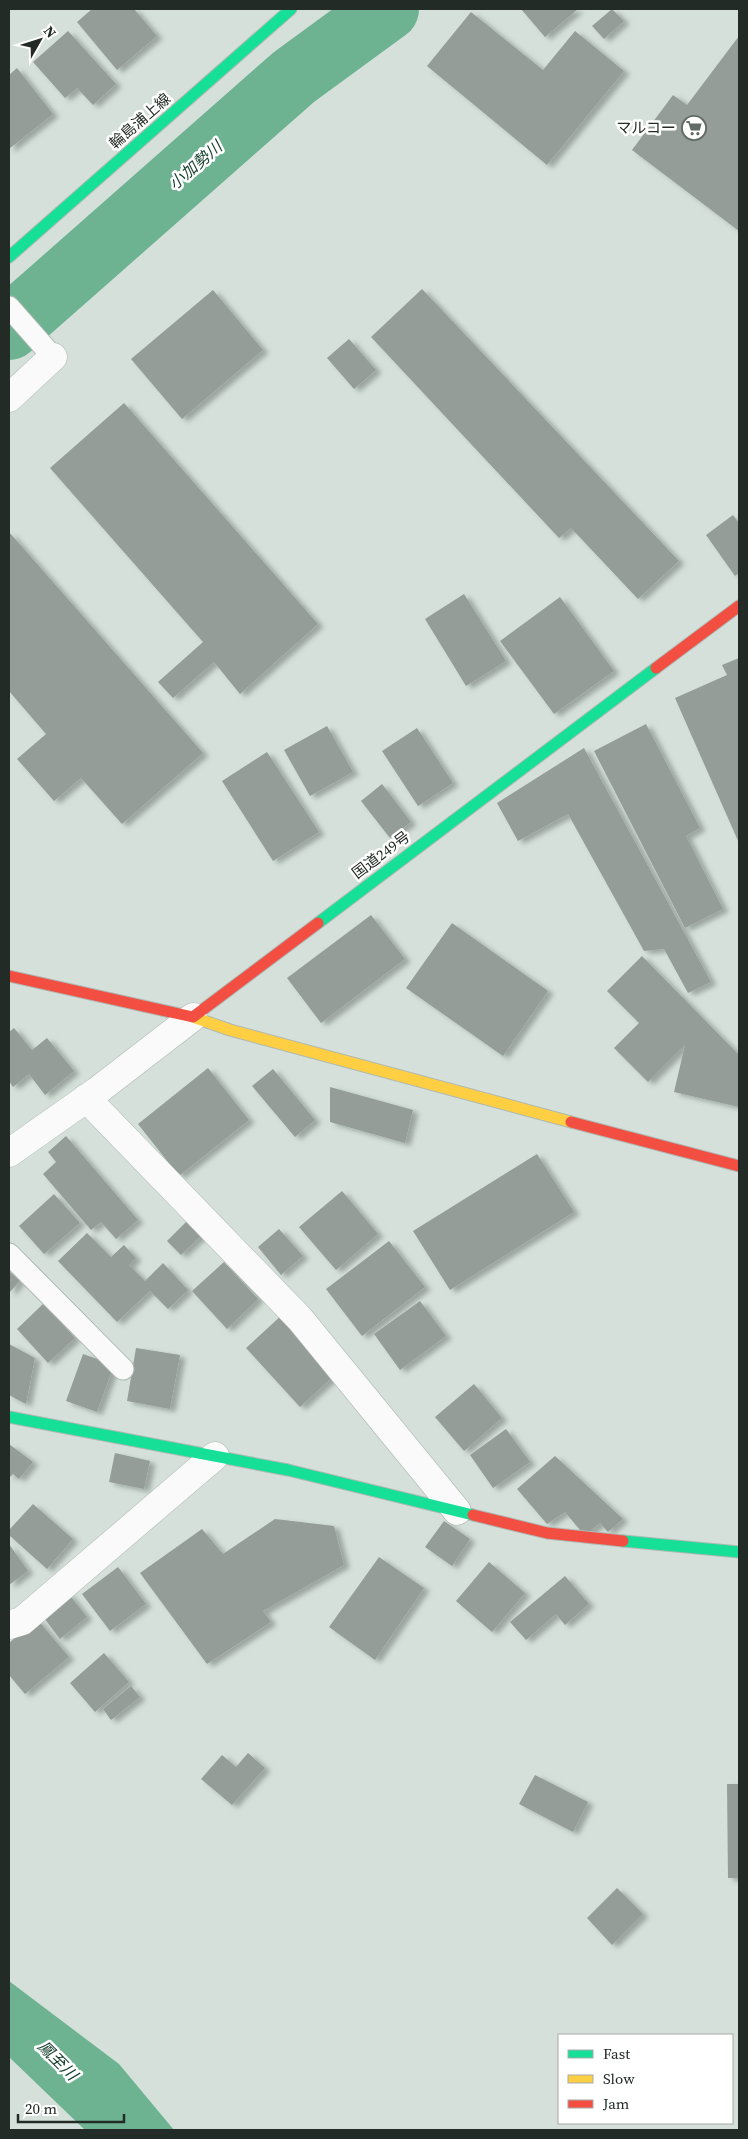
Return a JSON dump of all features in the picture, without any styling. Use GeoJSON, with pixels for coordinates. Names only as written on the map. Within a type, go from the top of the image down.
{"type":"FeatureCollection","features":[{"type":"Feature","properties":{"kind":"main road","name":"輪島浦上線"},"geometry":{"type":"LineString","coordinates":[[9,256],[291,9]]}},
{"type":"Feature","properties":{"kind":"main road","name":"国道249号"},"geometry":{"type":"LineString","coordinates":[[193,1017],[739,606]]}},
{"type":"Feature","properties":{"kind":"main road"},"geometry":{"type":"LineString","coordinates":[[9,976],[193,1017],[230,1030],[452,1091],[739,1166]]}},
{"type":"Feature","properties":{"kind":"main road"},"geometry":{"type":"LineString","coordinates":[[9,1417],[288,1470],[547,1533],[739,1552]]}},
{"type":"Feature","properties":{"kind":"street"},"geometry":{"type":"LineString","coordinates":[[9,398],[53,357]]}},
{"type":"Feature","properties":{"kind":"street"},"geometry":{"type":"LineString","coordinates":[[9,1153],[86,1098],[193,1017]]}},
{"type":"Feature","properties":{"kind":"street"},"geometry":{"type":"LineString","coordinates":[[86,1098],[300,1319],[457,1511]]}},
{"type":"Feature","properties":{"kind":"street"},"geometry":{"type":"LineString","coordinates":[[9,1625],[22,1620],[215,1456]]}},
{"type":"Feature","properties":{"kind":"lane"},"geometry":{"type":"LineString","coordinates":[[9,307],[53,357]]}},
{"type":"Feature","properties":{"kind":"lane"},"geometry":{"type":"LineString","coordinates":[[9,1254],[123,1369]]}},
{"type":"Feature","properties":{"kind":"water","name":"鳳至川"},"geometry":{"type":"Polygon","coordinates":[[[9,1981],[119,2064],[174,2130],[85,2130],[9,2057],[9,1981]]]}},
{"type":"Feature","properties":{"kind":"building"},"geometry":{"type":"Polygon","coordinates":[[[92,9],[134,9],[157,36],[117,70],[77,22],[92,9]]]}},
{"type":"Feature","properties":{"kind":"building"},"geometry":{"type":"Polygon","coordinates":[[[521,9],[578,9],[545,37],[521,9]]]}},
{"type":"Feature","properties":{"kind":"building"},"geometry":{"type":"Polygon","coordinates":[[[612,9],[624,21],[604,39],[592,26],[612,9]]]}},
{"type":"Feature","properties":{"kind":"building"},"geometry":{"type":"Polygon","coordinates":[[[471,12],[543,70],[575,31],[624,71],[547,165],[427,66],[471,12]]]}},
{"type":"Feature","properties":{"kind":"building"},"geometry":{"type":"Polygon","coordinates":[[[68,31],[116,84],[93,105],[77,88],[65,98],[33,62],[68,31]]]}},
{"type":"Feature","properties":{"kind":"building","name":"マルコー"},"geometry":{"type":"Polygon","coordinates":[[[739,36],[739,231],[632,150],[673,95],[687,105],[739,36]]]}},
{"type":"Feature","properties":{"kind":"building"},"geometry":{"type":"Polygon","coordinates":[[[17,68],[53,114],[9,149],[9,75],[17,68]]]}},
{"type":"Feature","properties":{"kind":"building"},"geometry":{"type":"Polygon","coordinates":[[[422,289],[679,561],[638,599],[571,528],[559,538],[371,337],[422,289]]]}},
{"type":"Feature","properties":{"kind":"building"},"geometry":{"type":"Polygon","coordinates":[[[213,290],[263,350],[182,419],[131,359],[213,290]]]}},
{"type":"Feature","properties":{"kind":"building"},"geometry":{"type":"Polygon","coordinates":[[[349,339],[376,370],[354,389],[327,358],[349,339]]]}},
{"type":"Feature","properties":{"kind":"building"},"geometry":{"type":"Polygon","coordinates":[[[124,403],[318,624],[240,694],[214,662],[173,698],[158,682],[203,642],[50,468],[124,403]]]}},
{"type":"Feature","properties":{"kind":"building"},"geometry":{"type":"Polygon","coordinates":[[[733,515],[739,523],[739,573],[735,576],[706,535],[733,515]]]}},
{"type":"Feature","properties":{"kind":"building"},"geometry":{"type":"Polygon","coordinates":[[[9,532],[203,753],[122,824],[81,778],[54,801],[17,759],[46,734],[9,691],[9,532]]]}},
{"type":"Feature","properties":{"kind":"building"},"geometry":{"type":"Polygon","coordinates":[[[464,594],[506,661],[466,686],[425,619],[464,594]]]}},
{"type":"Feature","properties":{"kind":"building"},"geometry":{"type":"Polygon","coordinates":[[[560,597],[614,671],[554,714],[500,641],[560,597]]]}},
{"type":"Feature","properties":{"kind":"building"},"geometry":{"type":"Polygon","coordinates":[[[739,658],[739,843],[675,698],[727,675],[722,665],[739,658]]]}},
{"type":"Feature","properties":{"kind":"building"},"geometry":{"type":"Polygon","coordinates":[[[646,724],[700,828],[686,836],[723,909],[685,928],[594,751],[646,724]]]}},
{"type":"Feature","properties":{"kind":"building"},"geometry":{"type":"Polygon","coordinates":[[[327,726],[353,772],[310,796],[284,750],[327,726]]]}},
{"type":"Feature","properties":{"kind":"building"},"geometry":{"type":"Polygon","coordinates":[[[417,728],[453,783],[418,806],[382,751],[417,728]]]}},
{"type":"Feature","properties":{"kind":"building"},"geometry":{"type":"Polygon","coordinates":[[[584,748],[711,982],[688,993],[664,949],[644,951],[568,814],[518,841],[497,803],[584,748]]]}},
{"type":"Feature","properties":{"kind":"building"},"geometry":{"type":"Polygon","coordinates":[[[267,752],[319,832],[273,861],[222,781],[267,752]]]}},
{"type":"Feature","properties":{"kind":"building"},"geometry":{"type":"Polygon","coordinates":[[[382,784],[411,822],[390,838],[361,801],[382,784]]]}},
{"type":"Feature","properties":{"kind":"building"},"geometry":{"type":"Polygon","coordinates":[[[371,915],[405,959],[321,1023],[287,978],[371,915]]]}},
{"type":"Feature","properties":{"kind":"building"},"geometry":{"type":"Polygon","coordinates":[[[452,923],[548,991],[503,1056],[406,988],[452,923]]]}},
{"type":"Feature","properties":{"kind":"building"},"geometry":{"type":"Polygon","coordinates":[[[642,956],[739,1055],[739,1107],[674,1092],[685,1045],[648,1082],[614,1048],[639,1023],[607,991],[642,956]]]}},
{"type":"Feature","properties":{"kind":"building"},"geometry":{"type":"Polygon","coordinates":[[[14,1028],[32,1050],[47,1038],[74,1071],[45,1095],[29,1074],[13,1087],[9,1081],[9,1032],[14,1028]]]}},
{"type":"Feature","properties":{"kind":"building"},"geometry":{"type":"Polygon","coordinates":[[[208,1068],[249,1120],[179,1176],[138,1124],[208,1068]]]}},
{"type":"Feature","properties":{"kind":"building"},"geometry":{"type":"Polygon","coordinates":[[[273,1069],[315,1120],[295,1137],[252,1086],[273,1069]]]}},
{"type":"Feature","properties":{"kind":"building"},"geometry":{"type":"Polygon","coordinates":[[[330,1087],[413,1110],[405,1143],[330,1122],[330,1087]]]}},
{"type":"Feature","properties":{"kind":"building"},"geometry":{"type":"Polygon","coordinates":[[[66,1136],[138,1220],[116,1239],[101,1222],[91,1230],[43,1174],[56,1162],[48,1152],[66,1136]]]}},
{"type":"Feature","properties":{"kind":"building"},"geometry":{"type":"Polygon","coordinates":[[[537,1154],[574,1212],[450,1290],[413,1231],[537,1154]]]}},
{"type":"Feature","properties":{"kind":"building"},"geometry":{"type":"Polygon","coordinates":[[[342,1191],[378,1234],[336,1270],[299,1227],[342,1191]]]}},
{"type":"Feature","properties":{"kind":"building"},"geometry":{"type":"Polygon","coordinates":[[[54,1194],[80,1223],[44,1254],[19,1226],[54,1194]]]}},
{"type":"Feature","properties":{"kind":"building"},"geometry":{"type":"Polygon","coordinates":[[[188,1220],[202,1235],[181,1255],[167,1241],[188,1220]]]}},
{"type":"Feature","properties":{"kind":"building"},"geometry":{"type":"Polygon","coordinates":[[[279,1229],[303,1256],[281,1275],[258,1247],[279,1229]]]}},
{"type":"Feature","properties":{"kind":"building"},"geometry":{"type":"Polygon","coordinates":[[[87,1233],[111,1257],[124,1245],[136,1258],[129,1265],[145,1281],[163,1263],[188,1290],[168,1309],[150,1291],[117,1322],[58,1261],[87,1233]]]}},
{"type":"Feature","properties":{"kind":"building"},"geometry":{"type":"Polygon","coordinates":[[[389,1241],[425,1287],[362,1336],[326,1289],[389,1241]]]}},
{"type":"Feature","properties":{"kind":"building"},"geometry":{"type":"Polygon","coordinates":[[[224,1262],[258,1299],[227,1329],[192,1291],[224,1262]]]}},
{"type":"Feature","properties":{"kind":"building"},"geometry":{"type":"Polygon","coordinates":[[[9,1271],[20,1281],[9,1293],[9,1271]]]}},
{"type":"Feature","properties":{"kind":"building"},"geometry":{"type":"Polygon","coordinates":[[[420,1301],[446,1336],[400,1370],[374,1334],[420,1301]]]}},
{"type":"Feature","properties":{"kind":"building"},"geometry":{"type":"Polygon","coordinates":[[[44,1303],[75,1338],[48,1363],[17,1329],[44,1303]]]}},
{"type":"Feature","properties":{"kind":"building"},"geometry":{"type":"Polygon","coordinates":[[[283,1314],[337,1373],[300,1407],[246,1348],[283,1314]]]}},
{"type":"Feature","properties":{"kind":"building"},"geometry":{"type":"Polygon","coordinates":[[[9,1344],[35,1358],[26,1404],[9,1395],[9,1344]]]}},
{"type":"Feature","properties":{"kind":"building"},"geometry":{"type":"Polygon","coordinates":[[[136,1348],[180,1355],[170,1409],[127,1401],[136,1348]]]}},
{"type":"Feature","properties":{"kind":"building"},"geometry":{"type":"Polygon","coordinates":[[[83,1354],[114,1365],[97,1412],[66,1401],[83,1354]]]}},
{"type":"Feature","properties":{"kind":"building"},"geometry":{"type":"Polygon","coordinates":[[[474,1384],[502,1418],[464,1451],[435,1417],[474,1384]]]}},
{"type":"Feature","properties":{"kind":"building"},"geometry":{"type":"Polygon","coordinates":[[[506,1429],[530,1462],[493,1488],[470,1455],[506,1429]]]}},
{"type":"Feature","properties":{"kind":"building"},"geometry":{"type":"Polygon","coordinates":[[[9,1444],[33,1462],[19,1479],[13,1474],[9,1478],[9,1444]]]}},
{"type":"Feature","properties":{"kind":"building"},"geometry":{"type":"Polygon","coordinates":[[[115,1453],[150,1461],[144,1489],[109,1482],[115,1453]]]}},
{"type":"Feature","properties":{"kind":"building"},"geometry":{"type":"Polygon","coordinates":[[[555,1456],[623,1519],[608,1532],[600,1523],[585,1536],[565,1512],[547,1524],[517,1489],[555,1456]]]}},
{"type":"Feature","properties":{"kind":"building"},"geometry":{"type":"Polygon","coordinates":[[[33,1504],[73,1539],[47,1569],[9,1535],[9,1530],[33,1504]]]}},
{"type":"Feature","properties":{"kind":"building"},"geometry":{"type":"Polygon","coordinates":[[[275,1519],[334,1526],[344,1565],[263,1611],[271,1622],[207,1664],[140,1573],[202,1529],[223,1554],[275,1519]]]}},
{"type":"Feature","properties":{"kind":"building"},"geometry":{"type":"Polygon","coordinates":[[[444,1521],[470,1539],[452,1566],[425,1547],[444,1521]]]}},
{"type":"Feature","properties":{"kind":"building"},"geometry":{"type":"Polygon","coordinates":[[[9,1544],[28,1571],[9,1585],[9,1544]]]}},
{"type":"Feature","properties":{"kind":"building"},"geometry":{"type":"Polygon","coordinates":[[[379,1557],[424,1588],[375,1660],[329,1627],[379,1557]]]}},
{"type":"Feature","properties":{"kind":"building"},"geometry":{"type":"Polygon","coordinates":[[[489,1562],[525,1593],[492,1632],[456,1601],[489,1562]]]}},
{"type":"Feature","properties":{"kind":"building"},"geometry":{"type":"Polygon","coordinates":[[[118,1567],[146,1604],[110,1631],[82,1594],[118,1567]]]}},
{"type":"Feature","properties":{"kind":"building"},"geometry":{"type":"Polygon","coordinates":[[[565,1576],[589,1604],[565,1625],[556,1614],[526,1640],[510,1622],[565,1576]]]}},
{"type":"Feature","properties":{"kind":"building"},"geometry":{"type":"Polygon","coordinates":[[[68,1593],[87,1617],[60,1639],[41,1614],[68,1593]]]}},
{"type":"Feature","properties":{"kind":"building"},"geometry":{"type":"Polygon","coordinates":[[[37,1619],[69,1657],[25,1694],[9,1675],[9,1643],[37,1619]]]}},
{"type":"Feature","properties":{"kind":"building"},"geometry":{"type":"Polygon","coordinates":[[[104,1653],[129,1682],[95,1712],[70,1683],[104,1653]]]}},
{"type":"Feature","properties":{"kind":"building"},"geometry":{"type":"Polygon","coordinates":[[[131,1686],[140,1697],[111,1720],[103,1709],[131,1686]]]}},
{"type":"Feature","properties":{"kind":"building"},"geometry":{"type":"Polygon","coordinates":[[[248,1753],[265,1768],[232,1805],[201,1779],[222,1755],[236,1767],[248,1753]]]}},
{"type":"Feature","properties":{"kind":"building"},"geometry":{"type":"Polygon","coordinates":[[[535,1775],[588,1802],[573,1832],[519,1804],[535,1775]]]}},
{"type":"Feature","properties":{"kind":"building"},"geometry":{"type":"Polygon","coordinates":[[[727,1784],[739,1784],[739,1878],[728,1878],[727,1784]]]}},
{"type":"Feature","properties":{"kind":"building"},"geometry":{"type":"Polygon","coordinates":[[[617,1888],[643,1914],[612,1945],[587,1918],[617,1888]]]}},
{"type":"Feature","properties":{"kind":"waterway","name":"小加勢川"},"geometry":{"type":"LineString","coordinates":[[9,328],[294,77],[387,9]]}},
{"type":"Feature","properties":{"kind":"traffic: fast"},"geometry":{"type":"LineString","coordinates":[[9,257],[291,9]]}},
{"type":"Feature","properties":{"kind":"traffic: fast"},"geometry":{"type":"LineString","coordinates":[[318,923],[656,668]]}},
{"type":"Feature","properties":{"kind":"traffic: fast"},"geometry":{"type":"LineString","coordinates":[[9,1417],[288,1470],[473,1515]]}},
{"type":"Feature","properties":{"kind":"traffic: fast"},"geometry":{"type":"LineString","coordinates":[[623,1541],[739,1552]]}},
{"type":"Feature","properties":{"kind":"traffic: slow"},"geometry":{"type":"LineString","coordinates":[[193,1017],[230,1030],[571,1122]]}},
{"type":"Feature","properties":{"kind":"traffic: jam"},"geometry":{"type":"LineString","coordinates":[[656,668],[739,606]]}},
{"type":"Feature","properties":{"kind":"traffic: jam"},"geometry":{"type":"LineString","coordinates":[[9,976],[193,1017],[318,923]]}},
{"type":"Feature","properties":{"kind":"traffic: jam"},"geometry":{"type":"LineString","coordinates":[[571,1122],[739,1166]]}},
{"type":"Feature","properties":{"kind":"traffic: jam"},"geometry":{"type":"LineString","coordinates":[[473,1515],[547,1533],[623,1541]]}},
{"type":"Feature","properties":{"kind":"place","name":"マルコー"},"geometry":{"type":"Point","coordinates":[694,128]}}]}
